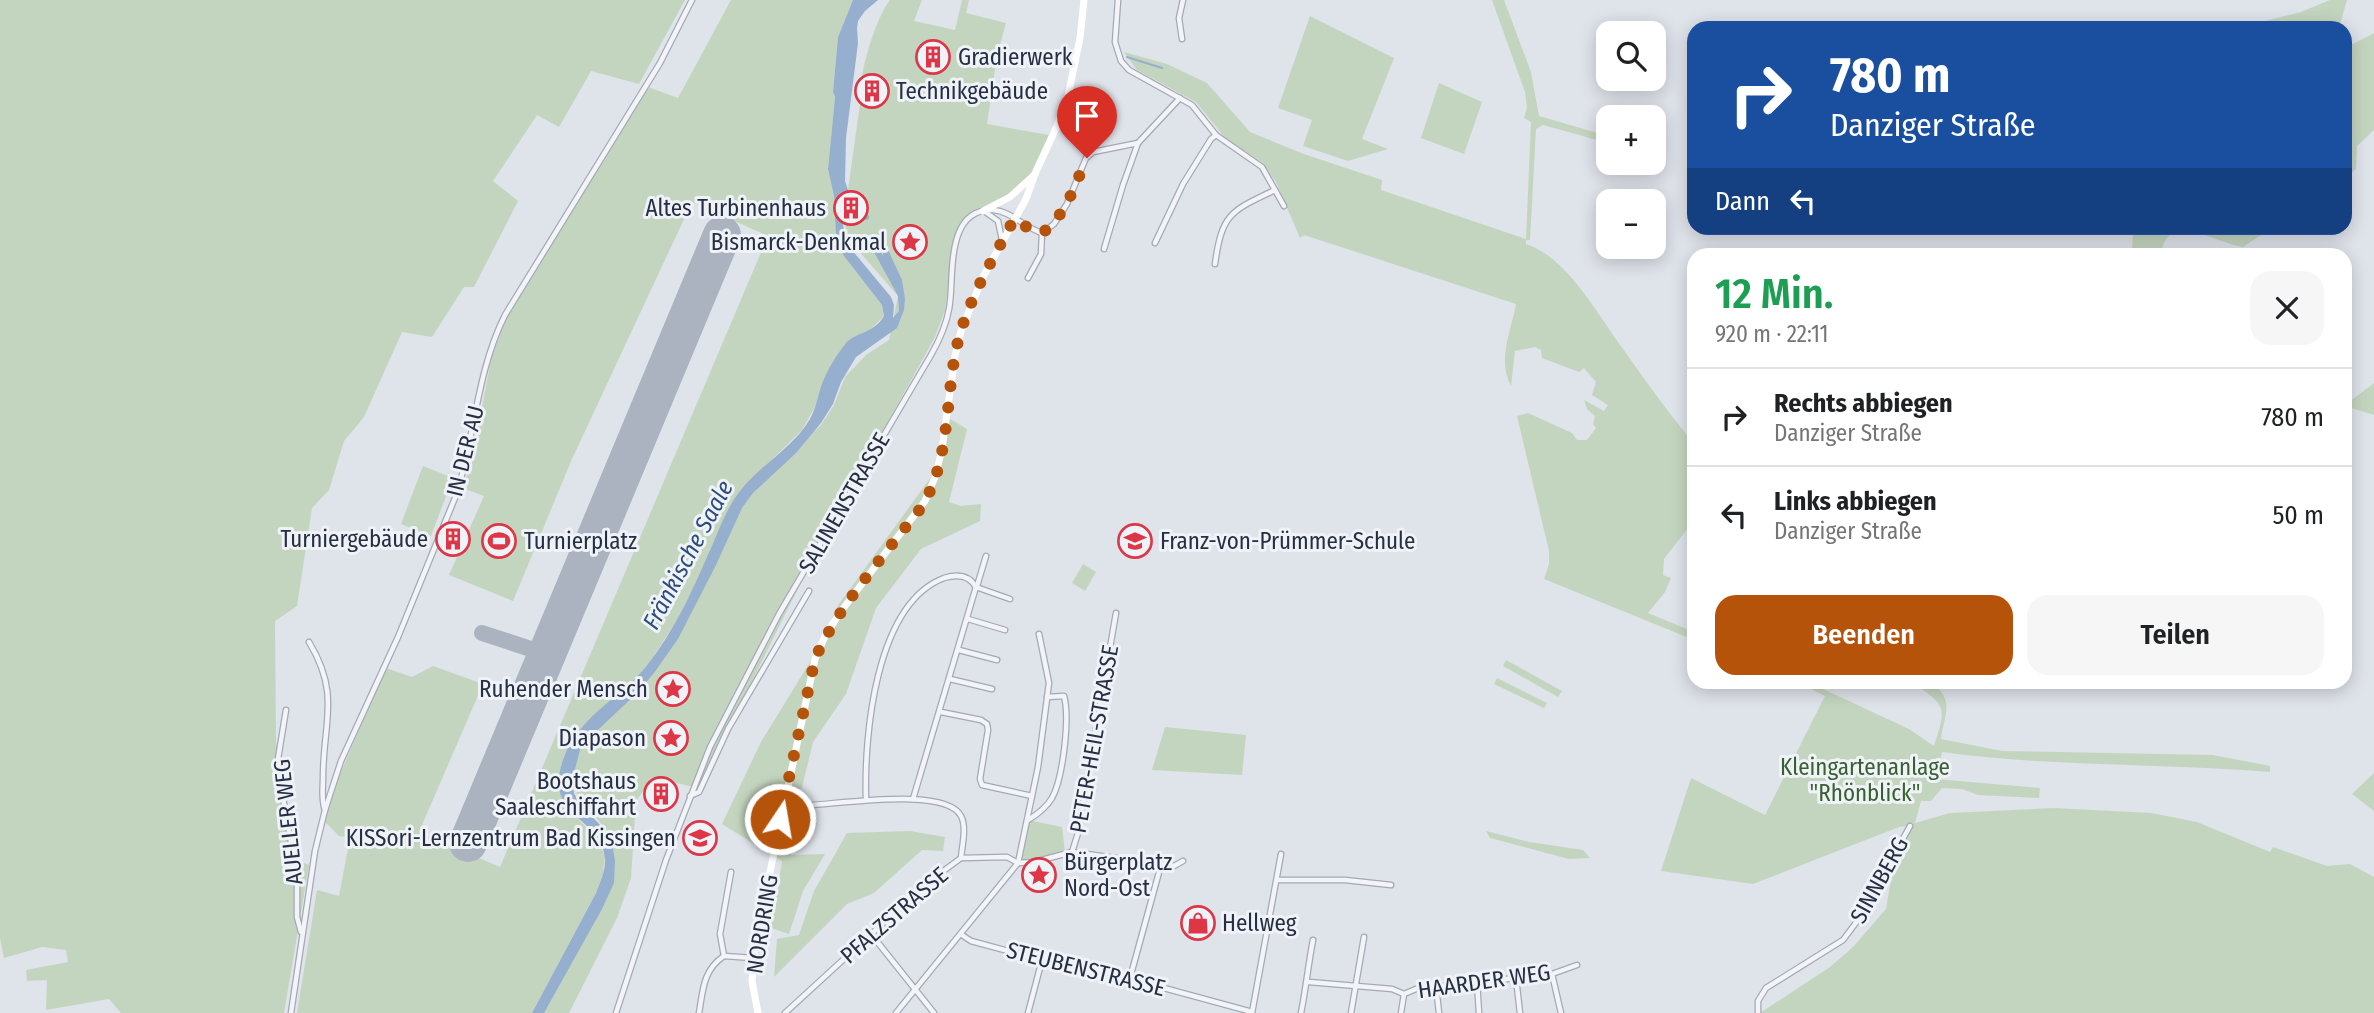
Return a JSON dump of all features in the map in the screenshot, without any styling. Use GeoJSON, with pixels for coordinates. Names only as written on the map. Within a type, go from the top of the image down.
{"type":"FeatureCollection","features":[{"type":"Feature","properties":{"kind":"main road","name":"NORDRING"},"geometry":{"type":"LineString","coordinates":[[758,1013],[752,981],[753,958],[815,659],[842,610],[925,501],[935,477],[961,331],[974,295],[1026,199],[1057,127],[1068,96],[1080,38],[1084,0]]}},
{"type":"Feature","properties":{"kind":"main road"},"geometry":{"type":"LineString","coordinates":[[983,211],[1010,197],[1035,174]]}},
{"type":"Feature","properties":{"kind":"street","name":"IN DER AU"},"geometry":{"type":"LineString","coordinates":[[291,1013],[324,810],[341,761],[398,637],[457,493],[464,471],[483,372],[500,324],[660,63],[692,0]]}},
{"type":"Feature","properties":{"kind":"street"},"geometry":{"type":"LineString","coordinates":[[1118,0],[1115,43],[1121,61],[1129,71],[1192,105],[1216,135],[1262,167],[1284,206]]}},
{"type":"Feature","properties":{"kind":"street"},"geometry":{"type":"LineString","coordinates":[[1182,38],[1179,18],[1183,0]]}},
{"type":"Feature","properties":{"kind":"street"},"geometry":{"type":"LineString","coordinates":[[1104,249],[1138,143],[1180,98]]}},
{"type":"Feature","properties":{"kind":"street"},"geometry":{"type":"LineString","coordinates":[[1156,243],[1183,184],[1216,135]]}},
{"type":"Feature","properties":{"kind":"street"},"geometry":{"type":"LineString","coordinates":[[1042,233],[1054,224],[1067,204],[1087,158],[1093,152],[1138,143]]}},
{"type":"Feature","properties":{"kind":"street"},"geometry":{"type":"LineString","coordinates":[[1215,264],[1219,238],[1230,215],[1239,207],[1275,190]]}},
{"type":"Feature","properties":{"kind":"street"},"geometry":{"type":"LineString","coordinates":[[983,211],[994,210],[1042,233]]}},
{"type":"Feature","properties":{"kind":"street"},"geometry":{"type":"LineString","coordinates":[[983,211],[998,221],[1002,242]]}},
{"type":"Feature","properties":{"kind":"street","name":"SALINENSTRASSE"},"geometry":{"type":"LineString","coordinates":[[616,1013],[638,940],[689,796],[710,747],[759,651],[937,345],[949,310],[955,245],[967,220],[983,211]]}},
{"type":"Feature","properties":{"kind":"street"},"geometry":{"type":"LineString","coordinates":[[1028,278],[1041,254],[1042,233]]}},
{"type":"Feature","properties":{"kind":"street"},"geometry":{"type":"LineString","coordinates":[[913,800],[986,556]]}},
{"type":"Feature","properties":{"kind":"street"},"geometry":{"type":"LineString","coordinates":[[866,799],[865,748],[877,680],[896,627],[915,598],[934,583],[957,575],[966,576],[976,587],[1010,599]]}},
{"type":"Feature","properties":{"kind":"street","name":"SALINENSTRASSE"},"geometry":{"type":"LineString","coordinates":[[689,796],[699,792],[728,729],[809,591]]}},
{"type":"Feature","properties":{"kind":"street","name":"PETER-HEIL-STRASSE"},"geometry":{"type":"LineString","coordinates":[[1018,863],[1034,862],[1072,852],[1078,833],[1116,612]]}},
{"type":"Feature","properties":{"kind":"street"},"geometry":{"type":"LineString","coordinates":[[968,619],[1005,630]]}},
{"type":"Feature","properties":{"kind":"street"},"geometry":{"type":"LineString","coordinates":[[896,1013],[1018,863],[1028,820],[1049,683],[1040,635]]}},
{"type":"Feature","properties":{"kind":"street"},"geometry":{"type":"LineString","coordinates":[[309,642],[317,656],[330,698],[323,769],[324,810]]}},
{"type":"Feature","properties":{"kind":"street"},"geometry":{"type":"LineString","coordinates":[[958,650],[996,660]]}},
{"type":"Feature","properties":{"kind":"street"},"geometry":{"type":"LineString","coordinates":[[950,679],[992,690]]}},
{"type":"Feature","properties":{"kind":"street"},"geometry":{"type":"LineString","coordinates":[[1028,820],[1046,807],[1058,783],[1068,716],[1065,696],[1047,697]]}},
{"type":"Feature","properties":{"kind":"street","name":"AUELLER WEG"},"geometry":{"type":"LineString","coordinates":[[286,710],[277,765],[297,875],[297,917],[302,933]]}},
{"type":"Feature","properties":{"kind":"street"},"geometry":{"type":"LineString","coordinates":[[941,712],[981,720],[987,724],[980,779],[982,785],[1032,796]]}},
{"type":"Feature","properties":{"kind":"street"},"geometry":{"type":"LineString","coordinates":[[783,806],[866,799],[947,804],[957,809],[962,817],[964,828],[961,858]]}},
{"type":"Feature","properties":{"kind":"street","name":"SINNBERG"},"geometry":{"type":"LineString","coordinates":[[1758,1013],[1758,1000],[1766,988],[1843,940],[1858,920],[1910,825]]}},
{"type":"Feature","properties":{"kind":"street"},"geometry":{"type":"LineString","coordinates":[[1072,852],[1161,865],[1174,866],[1183,861]]}},
{"type":"Feature","properties":{"kind":"street"},"geometry":{"type":"LineString","coordinates":[[1252,1012],[1281,854]]}},
{"type":"Feature","properties":{"kind":"street","name":"PFALZSTRASSE"},"geometry":{"type":"LineString","coordinates":[[785,1013],[927,883],[961,858],[1007,857],[1018,863]]}},
{"type":"Feature","properties":{"kind":"street"},"geometry":{"type":"LineString","coordinates":[[1130,978],[1161,865]]}},
{"type":"Feature","properties":{"kind":"street"},"geometry":{"type":"LineString","coordinates":[[724,956],[720,934],[731,872]]}},
{"type":"Feature","properties":{"kind":"street"},"geometry":{"type":"LineString","coordinates":[[1277,880],[1345,880],[1391,885]]}},
{"type":"Feature","properties":{"kind":"street"},"geometry":{"type":"LineString","coordinates":[[871,934],[934,1013]]}},
{"type":"Feature","properties":{"kind":"street","name":"STEUBENSTRASSE"},"geometry":{"type":"LineString","coordinates":[[962,934],[971,941],[1042,960],[1049,957],[1252,1012]]}},
{"type":"Feature","properties":{"kind":"street"},"geometry":{"type":"LineString","coordinates":[[1351,1013],[1364,937]]}},
{"type":"Feature","properties":{"kind":"street"},"geometry":{"type":"LineString","coordinates":[[1301,1013],[1309,982],[1307,976],[1313,940]]}},
{"type":"Feature","properties":{"kind":"street"},"geometry":{"type":"LineString","coordinates":[[699,1013],[705,978],[714,963],[724,956],[753,958]]}},
{"type":"Feature","properties":{"kind":"street"},"geometry":{"type":"LineString","coordinates":[[1028,1013],[1042,960]]}},
{"type":"Feature","properties":{"kind":"street","name":"HAARDER WEG"},"geometry":{"type":"LineString","coordinates":[[1309,982],[1392,989],[1404,994],[1409,990],[1437,986],[1552,974],[1577,965]]}},
{"type":"Feature","properties":{"kind":"street"},"geometry":{"type":"LineString","coordinates":[[1552,974],[1560,1013]]}},
{"type":"Feature","properties":{"kind":"street"},"geometry":{"type":"LineString","coordinates":[[1516,978],[1520,1013]]}},
{"type":"Feature","properties":{"kind":"street"},"geometry":{"type":"LineString","coordinates":[[1477,982],[1479,1013]]}},
{"type":"Feature","properties":{"kind":"street"},"geometry":{"type":"LineString","coordinates":[[1437,986],[1439,1013]]}},
{"type":"Feature","properties":{"kind":"street"},"geometry":{"type":"LineString","coordinates":[[1401,1013],[1404,994]]}},
{"type":"Feature","properties":{"kind":"green space"},"geometry":{"type":"Polygon","coordinates":[[[0,0],[685,0],[639,84],[591,71],[559,127],[537,115],[493,181],[518,201],[474,287],[464,287],[432,337],[402,332],[364,417],[344,441],[329,490],[312,508],[297,606],[275,621],[276,742],[297,860],[309,865],[284,1013],[121,1013],[109,999],[46,1010],[47,980],[27,981],[26,970],[68,962],[66,950],[42,947],[4,958],[0,938],[0,0]]]}},
{"type":"Feature","properties":{"kind":"green space"},"geometry":{"type":"Polygon","coordinates":[[[731,0],[853,0],[838,37],[828,169],[834,196],[836,239],[844,255],[882,305],[884,316],[867,333],[816,405],[802,430],[749,482],[677,620],[649,663],[629,686],[587,722],[574,737],[565,755],[559,788],[564,804],[599,841],[605,857],[603,874],[596,893],[532,1013],[297,1013],[317,890],[339,896],[350,838],[339,836],[321,818],[386,668],[412,677],[433,666],[483,684],[419,832],[500,867],[768,236],[692,202],[572,459],[513,601],[449,575],[484,496],[462,488],[471,465],[491,360],[505,320],[648,87],[678,98],[731,0]]]}},
{"type":"Feature","properties":{"kind":"green space"},"geometry":{"type":"Polygon","coordinates":[[[890,0],[922,0],[914,21],[955,30],[962,0],[969,0],[966,13],[1006,23],[997,56],[987,124],[1049,135],[1025,185],[967,220],[954,250],[945,310],[935,337],[817,550],[699,788],[653,778],[636,801],[631,878],[617,918],[569,1013],[538,1013],[612,872],[605,829],[567,781],[577,746],[654,668],[741,502],[821,425],[834,405],[845,377],[866,355],[889,340],[898,296],[845,235],[861,80],[873,35],[890,0]]]}},
{"type":"Feature","properties":{"kind":"green space"},"geometry":{"type":"Polygon","coordinates":[[[1492,0],[1504,0],[1531,72],[1539,116],[1596,133],[1596,140],[1543,125],[1536,129],[1530,240],[1526,240],[1526,244],[1555,261],[1581,289],[1657,397],[1687,435],[1687,529],[1664,559],[1663,575],[1671,578],[1665,592],[1648,613],[1687,629],[1687,637],[1544,579],[1549,564],[1549,551],[1517,416],[1528,413],[1572,433],[1577,440],[1587,440],[1596,428],[1593,424],[1595,416],[1587,409],[1584,400],[1604,411],[1608,405],[1592,395],[1596,382],[1584,368],[1579,372],[1542,358],[1541,350],[1535,347],[1515,351],[1511,386],[1505,356],[1516,304],[1304,235],[1300,238],[1276,182],[1262,162],[1226,139],[1196,102],[1137,70],[1124,52],[1167,64],[1207,83],[1250,132],[1301,153],[1382,180],[1381,190],[1526,239],[1531,122],[1524,118],[1527,108],[1525,92],[1492,0]]]}},
{"type":"Feature","properties":{"kind":"green space"},"geometry":{"type":"Polygon","coordinates":[[[2330,0],[2347,0],[2341,21],[2265,21],[2301,12],[2330,0]]]}},
{"type":"Feature","properties":{"kind":"green space"},"geometry":{"type":"Polygon","coordinates":[[[1310,16],[1394,58],[1362,139],[1388,149],[1348,161],[1303,146],[1312,120],[1278,108],[1310,16]]]}},
{"type":"Feature","properties":{"kind":"green space"},"geometry":{"type":"Polygon","coordinates":[[[2374,33],[2374,130],[2357,146],[2356,169],[2352,172],[2352,44],[2374,33]]]}},
{"type":"Feature","properties":{"kind":"green space"},"geometry":{"type":"Polygon","coordinates":[[[1439,83],[1482,102],[1464,154],[1421,138],[1439,83]]]}},
{"type":"Feature","properties":{"kind":"green space"},"geometry":{"type":"Polygon","coordinates":[[[2133,235],[2171,235],[2163,248],[2132,248],[2133,235]]]}},
{"type":"Feature","properties":{"kind":"green space"},"geometry":{"type":"Polygon","coordinates":[[[2204,235],[2261,235],[2243,247],[2204,235]]]}},
{"type":"Feature","properties":{"kind":"green space"},"geometry":{"type":"Polygon","coordinates":[[[2374,383],[2374,415],[2352,408],[2352,400],[2374,383]]]}},
{"type":"Feature","properties":{"kind":"green space"},"geometry":{"type":"Polygon","coordinates":[[[947,417],[967,429],[949,502],[961,506],[981,504],[980,521],[921,549],[876,608],[846,694],[813,742],[788,845],[791,855],[825,854],[803,891],[789,934],[771,928],[782,861],[722,824],[761,742],[815,654],[839,604],[931,477],[947,417]]]}},
{"type":"Feature","properties":{"kind":"green space"},"geometry":{"type":"Polygon","coordinates":[[[423,466],[453,478],[431,536],[401,524],[423,466]]]}},
{"type":"Feature","properties":{"kind":"green space"},"geometry":{"type":"Polygon","coordinates":[[[1083,564],[1096,572],[1085,591],[1072,583],[1083,564]]]}},
{"type":"Feature","properties":{"kind":"green space"},"geometry":{"type":"Polygon","coordinates":[[[1506,660],[1562,691],[1558,697],[1503,666],[1506,660]]]}},
{"type":"Feature","properties":{"kind":"green space"},"geometry":{"type":"Polygon","coordinates":[[[1497,678],[1547,703],[1544,708],[1494,684],[1497,678]]]}},
{"type":"Feature","properties":{"kind":"green space","name":"Kleingartenanlage \"Rhönblick\""},"geometry":{"type":"Polygon","coordinates":[[[1811,689],[1823,689],[1909,729],[1934,746],[1941,723],[1941,708],[1938,702],[1921,689],[1939,689],[1944,696],[1946,709],[1941,739],[2002,751],[2213,755],[2270,766],[2270,772],[2065,763],[1942,752],[1936,779],[2040,788],[2039,798],[1978,795],[1962,789],[1942,788],[1931,801],[1921,801],[1915,823],[1950,813],[2054,808],[2151,813],[2197,822],[2270,852],[2273,847],[2327,866],[2350,864],[2374,877],[2374,1013],[1760,1013],[1830,967],[1853,947],[1886,909],[1893,867],[1909,826],[1899,827],[1753,884],[1661,871],[1691,778],[1765,815],[1825,696],[1811,689]]]}},
{"type":"Feature","properties":{"kind":"green space"},"geometry":{"type":"Polygon","coordinates":[[[1165,727],[1246,735],[1242,775],[1152,770],[1165,727]]]}},
{"type":"Feature","properties":{"kind":"green space"},"geometry":{"type":"Polygon","coordinates":[[[2374,773],[2374,811],[2352,794],[2374,773]]]}},
{"type":"Feature","properties":{"kind":"green space"},"geometry":{"type":"Polygon","coordinates":[[[1028,820],[1062,827],[1065,852],[1034,862],[1018,863],[1028,820]]]}},
{"type":"Feature","properties":{"kind":"green space"},"geometry":{"type":"Polygon","coordinates":[[[910,831],[945,837],[943,851],[922,850],[874,893],[847,904],[774,977],[777,939],[799,935],[814,891],[847,833],[910,831]]]}},
{"type":"Feature","properties":{"kind":"green space"},"geometry":{"type":"Polygon","coordinates":[[[1486,831],[1529,842],[1583,850],[1590,858],[1569,859],[1490,838],[1486,831]]]}},
{"type":"Feature","properties":{"kind":"water"},"geometry":{"type":"Polygon","coordinates":[[[853,0],[878,0],[858,21],[858,43],[846,138],[845,181],[848,190],[843,225],[847,244],[891,297],[894,305],[893,318],[899,311],[898,296],[868,241],[872,239],[883,256],[883,248],[876,236],[879,233],[902,280],[904,310],[897,328],[856,357],[821,423],[796,453],[753,493],[742,508],[678,639],[654,673],[638,692],[581,746],[572,781],[574,793],[579,803],[604,829],[612,842],[614,883],[544,1013],[532,1013],[596,893],[605,867],[601,843],[565,803],[560,790],[559,774],[566,752],[582,727],[638,675],[657,652],[688,599],[735,498],[803,429],[812,414],[826,374],[843,347],[850,339],[870,330],[884,316],[882,305],[844,256],[836,239],[834,196],[828,169],[838,37],[853,0]]]}},
{"type":"Feature","properties":{"kind":"waterway"},"geometry":{"type":"LineString","coordinates":[[1127,57],[1162,68]]}},
{"type":"Feature","properties":{"kind":"waterway"},"geometry":{"type":"LineString","coordinates":[[847,193],[866,217]]}},
{"type":"Feature","properties":{"kind":"taxiway"},"geometry":{"type":"LineString","coordinates":[[482,633],[546,654]]}},
{"type":"Feature","properties":{"kind":"runway"},"geometry":{"type":"LineString","coordinates":[[468,843],[722,235]]}},
{"type":"Feature","properties":{"kind":"place","name":"Gradierwerk"},"geometry":{"type":"Point","coordinates":[933,57]}},
{"type":"Feature","properties":{"kind":"place","name":"Technikgebäude"},"geometry":{"type":"Point","coordinates":[872,91]}},
{"type":"Feature","properties":{"kind":"place","name":"Altes Turbinenhaus"},"geometry":{"type":"Point","coordinates":[851,208]}},
{"type":"Feature","properties":{"kind":"place","name":"Bismarck-Denkmal"},"geometry":{"type":"Point","coordinates":[910,242]}},
{"type":"Feature","properties":{"kind":"place","name":"Turniergebäude"},"geometry":{"type":"Point","coordinates":[453,539]}},
{"type":"Feature","properties":{"kind":"place","name":"Turnierplatz"},"geometry":{"type":"Point","coordinates":[499,541]}},
{"type":"Feature","properties":{"kind":"place","name":"Franz-von-Prümmer-Schule"},"geometry":{"type":"Point","coordinates":[1135,541]}},
{"type":"Feature","properties":{"kind":"place","name":"Ruhender Mensch"},"geometry":{"type":"Point","coordinates":[673,689]}},
{"type":"Feature","properties":{"kind":"place","name":"Diapason"},"geometry":{"type":"Point","coordinates":[671,738]}},
{"type":"Feature","properties":{"kind":"place","name":"Bootshaus Saaleschiffahrt"},"geometry":{"type":"Point","coordinates":[661,794]}},
{"type":"Feature","properties":{"kind":"place","name":"KISSori-Lernzentrum Bad Kissingen"},"geometry":{"type":"Point","coordinates":[700,838]}},
{"type":"Feature","properties":{"kind":"place","name":"Bürgerplatz Nord-Ost"},"geometry":{"type":"Point","coordinates":[1039,875]}},
{"type":"Feature","properties":{"kind":"place","name":"Hellweg"},"geometry":{"type":"Point","coordinates":[1198,923]}},
{"type":"Feature","properties":{"kind":"route"},"geometry":{"type":"LineString","coordinates":[[780,819],[815,659],[842,610],[925,501],[935,477],[942,449],[955,356],[974,295],[1014,219],[1042,233],[1054,224],[1067,204],[1087,158]]}},
{"type":"Feature","properties":{"kind":"water label","name":"Fränkische Saale"},"geometry":{"type":"Point","coordinates":[688,555]}}]}
